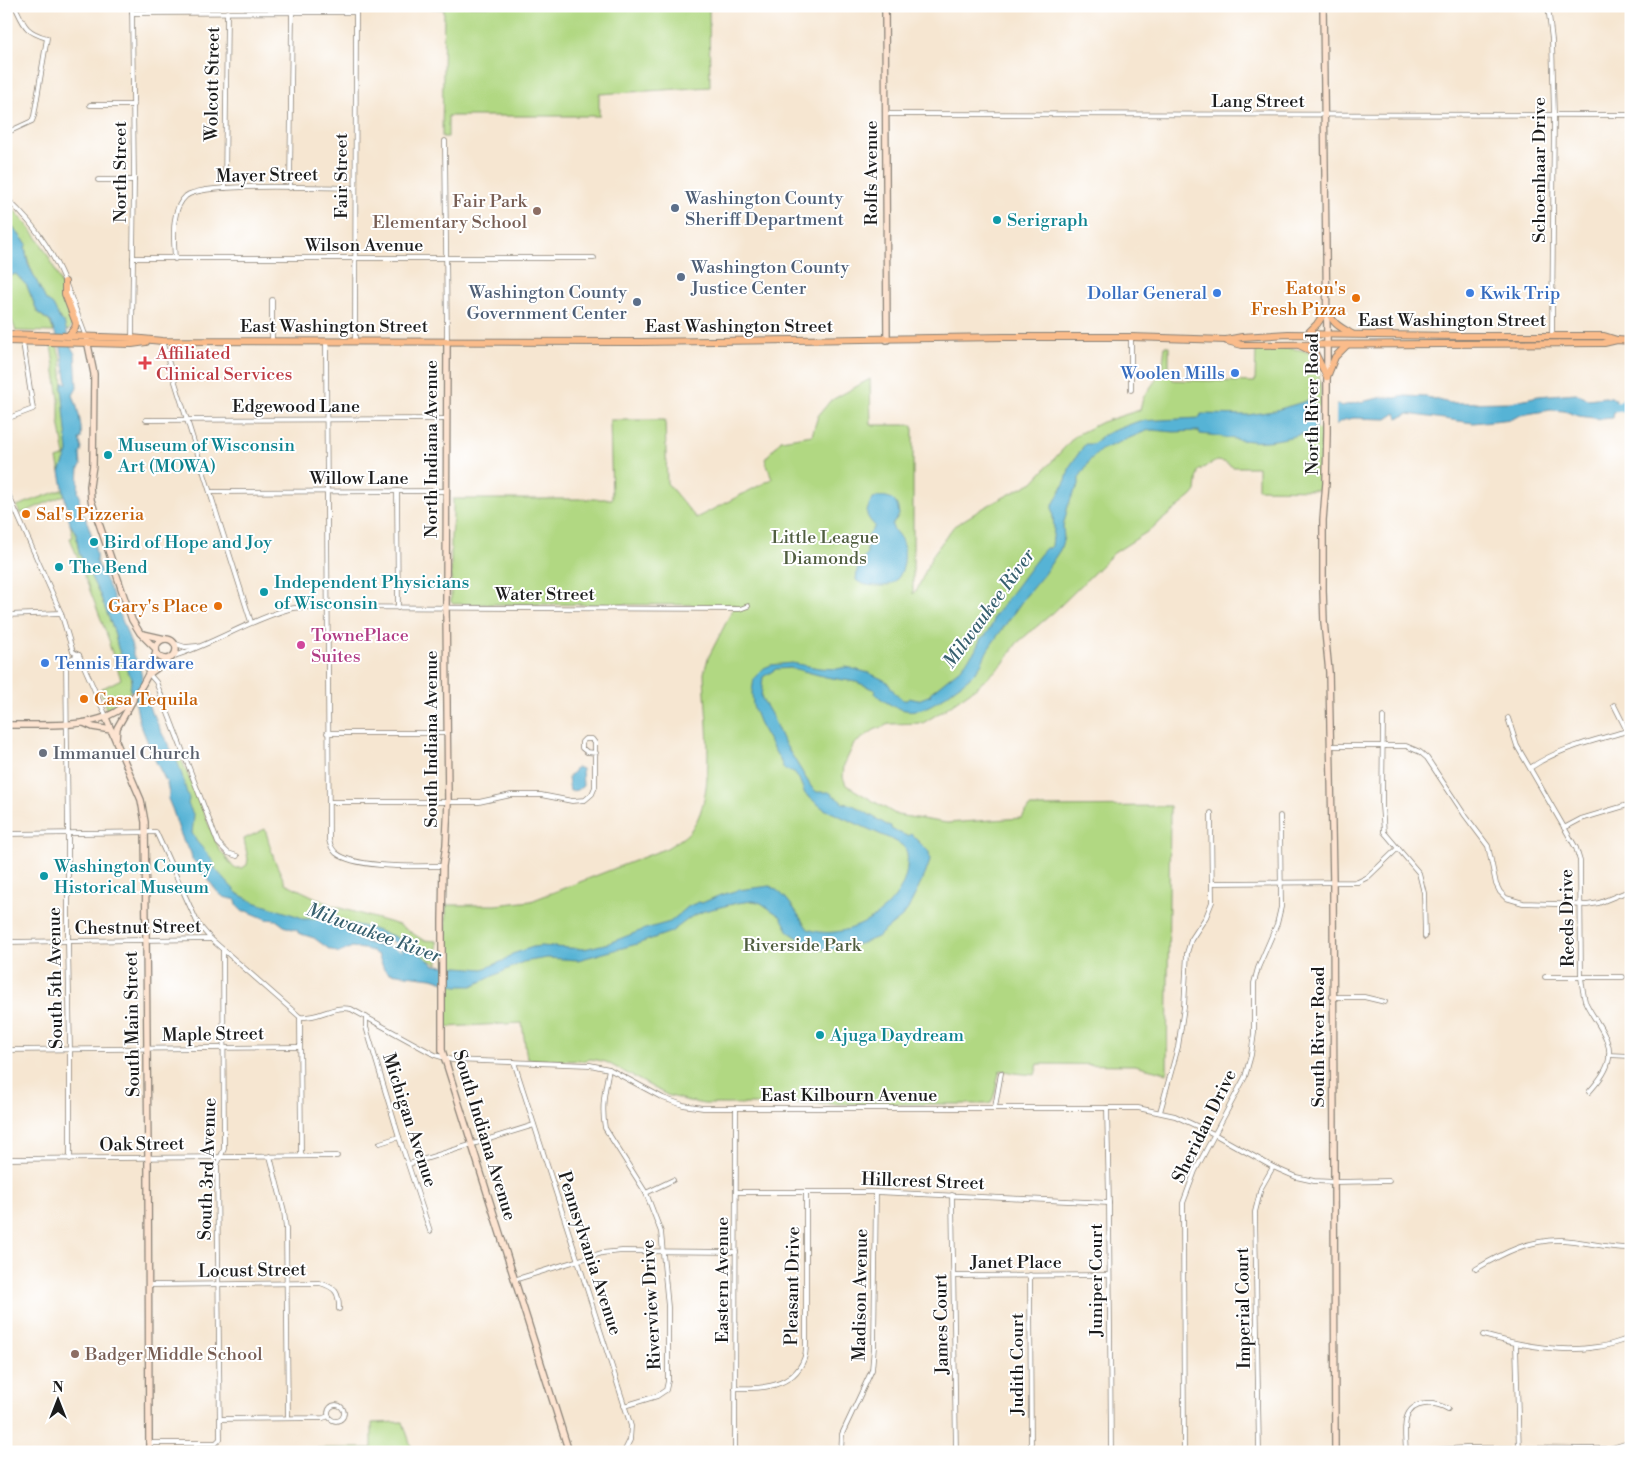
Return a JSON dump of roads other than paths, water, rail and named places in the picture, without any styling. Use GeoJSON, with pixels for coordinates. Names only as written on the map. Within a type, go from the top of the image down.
{"type":"FeatureCollection","features":[{"type":"Feature","properties":{"kind":"main road"},"geometry":{"type":"LineString","coordinates":[[65,282],[66,297],[76,323],[70,337]]}},
{"type":"Feature","properties":{"kind":"main road"},"geometry":{"type":"LineString","coordinates":[[1307,334],[1327,310]]}},
{"type":"Feature","properties":{"kind":"main road"},"geometry":{"type":"LineString","coordinates":[[1327,310],[1332,321],[1337,326],[1353,334]]}},
{"type":"Feature","properties":{"kind":"main road"},"geometry":{"type":"LineString","coordinates":[[6,334],[39,339]]}},
{"type":"Feature","properties":{"kind":"main road","name":"East Washington Street"},"geometry":{"type":"LineString","coordinates":[[87,340],[132,338],[162,341],[447,340],[646,342],[1005,337],[1131,337],[1226,340],[1242,337],[1353,334],[1604,336],[1617,340],[1631,341]]}},
{"type":"Feature","properties":{"kind":"main road","name":"East Washington Street"},"geometry":{"type":"LineString","coordinates":[[39,339],[70,337],[132,344],[162,341]]}},
{"type":"Feature","properties":{"kind":"main road"},"geometry":{"type":"LineString","coordinates":[[6,341],[23,342],[39,339]]}},
{"type":"Feature","properties":{"kind":"main road","name":"East Washington Street"},"geometry":{"type":"LineString","coordinates":[[1226,340],[1242,345],[1348,345],[1604,343],[1617,340]]}},
{"type":"Feature","properties":{"kind":"main road"},"geometry":{"type":"LineString","coordinates":[[1298,345],[1315,353],[1327,377]]}},
{"type":"Feature","properties":{"kind":"main road"},"geometry":{"type":"LineString","coordinates":[[1327,377],[1335,356],[1348,345]]}},
{"type":"Feature","properties":{"kind":"street"},"geometry":{"type":"LineString","coordinates":[[6,133],[32,121],[47,38],[36,35],[25,28],[15,6]]}},
{"type":"Feature","properties":{"kind":"street","name":"North Street"},"geometry":{"type":"LineString","coordinates":[[132,6],[134,105],[132,338]]}},
{"type":"Feature","properties":{"kind":"street","name":"Rolfs Avenue"},"geometry":{"type":"LineString","coordinates":[[886,6],[887,340]]}},
{"type":"Feature","properties":{"kind":"street","name":"North River Road"},"geometry":{"type":"LineString","coordinates":[[1323,6],[1327,310],[1327,432],[1323,520],[1324,622]]}},
{"type":"Feature","properties":{"kind":"street","name":"Schoenhaar Drive"},"geometry":{"type":"LineString","coordinates":[[1548,6],[1552,40],[1554,115],[1552,335]]}},
{"type":"Feature","properties":{"kind":"street","name":"Wolcott Street"},"geometry":{"type":"LineString","coordinates":[[225,188],[227,12]]}},
{"type":"Feature","properties":{"kind":"street"},"geometry":{"type":"LineString","coordinates":[[132,13],[292,12],[290,188]]}},
{"type":"Feature","properties":{"kind":"street","name":"Fair Street"},"geometry":{"type":"LineString","coordinates":[[292,12],[356,12],[355,340]]}},
{"type":"Feature","properties":{"kind":"street"},"geometry":{"type":"LineString","coordinates":[[90,105],[134,105]]}},
{"type":"Feature","properties":{"kind":"street","name":"Lang Street"},"geometry":{"type":"LineString","coordinates":[[886,114],[1631,115]]}},
{"type":"Feature","properties":{"kind":"street","name":"North Indiana Avenue"},"geometry":{"type":"LineString","coordinates":[[445,141],[447,340],[446,607]]}},
{"type":"Feature","properties":{"kind":"street"},"geometry":{"type":"LineString","coordinates":[[98,180],[134,180]]}},
{"type":"Feature","properties":{"kind":"street","name":"Mayer Street"},"geometry":{"type":"LineString","coordinates":[[175,259],[174,230],[178,208],[186,196],[200,190],[225,188],[355,188]]}},
{"type":"Feature","properties":{"kind":"street"},"geometry":{"type":"LineString","coordinates":[[6,198],[41,237],[65,282],[87,340],[94,380],[91,500],[132,620],[140,633],[163,659],[172,658]]}},
{"type":"Feature","properties":{"kind":"street","name":"Wilson Avenue"},"geometry":{"type":"LineString","coordinates":[[133,258],[594,258]]}},
{"type":"Feature","properties":{"kind":"street"},"geometry":{"type":"LineString","coordinates":[[272,300],[272,341]]}},
{"type":"Feature","properties":{"kind":"street"},"geometry":{"type":"LineString","coordinates":[[1131,337],[1131,390]]}},
{"type":"Feature","properties":{"kind":"street"},"geometry":{"type":"LineString","coordinates":[[162,341],[251,622]]}},
{"type":"Feature","properties":{"kind":"street"},"geometry":{"type":"LineString","coordinates":[[326,341],[329,840],[331,848],[348,859],[376,864],[443,866]]}},
{"type":"Feature","properties":{"kind":"street"},"geometry":{"type":"LineString","coordinates":[[6,418],[33,409],[23,342]]}},
{"type":"Feature","properties":{"kind":"street","name":"Edgewood Lane"},"geometry":{"type":"LineString","coordinates":[[146,420],[447,419]]}},
{"type":"Feature","properties":{"kind":"street","name":"South Main Street"},"geometry":{"type":"LineString","coordinates":[[6,489],[61,613],[73,652],[79,655],[141,800],[145,831],[149,1452]]}},
{"type":"Feature","properties":{"kind":"street"},"geometry":{"type":"LineString","coordinates":[[397,491],[398,608]]}},
{"type":"Feature","properties":{"kind":"street","name":"Willow Lane"},"geometry":{"type":"LineString","coordinates":[[210,492],[447,491]]}},
{"type":"Feature","properties":{"kind":"street","name":"Water Street"},"geometry":{"type":"LineString","coordinates":[[172,658],[189,652],[251,622],[291,608],[312,606],[327,608],[740,609],[748,606]]}},
{"type":"Feature","properties":{"kind":"street","name":"South Indiana Avenue"},"geometry":{"type":"LineString","coordinates":[[446,607],[448,802],[443,866],[442,1050],[569,1452]]}},
{"type":"Feature","properties":{"kind":"street"},"geometry":{"type":"LineString","coordinates":[[6,615],[61,613]]}},
{"type":"Feature","properties":{"kind":"street","name":"South River Road"},"geometry":{"type":"LineString","coordinates":[[1324,622],[1329,672],[1333,882],[1335,1452]]}},
{"type":"Feature","properties":{"kind":"street"},"geometry":{"type":"LineString","coordinates":[[140,633],[172,640],[176,644],[177,650],[172,658],[149,674]]}},
{"type":"Feature","properties":{"kind":"street"},"geometry":{"type":"LineString","coordinates":[[6,725],[84,723],[106,718],[118,712],[133,698],[149,674],[158,642],[167,639]]}},
{"type":"Feature","properties":{"kind":"street","name":"Water Street"},"geometry":{"type":"LineString","coordinates":[[176,644],[186,648],[199,646]]}},
{"type":"Feature","properties":{"kind":"street","name":"South 5th Avenue"},"geometry":{"type":"LineString","coordinates":[[70,1159],[66,661],[79,655]]}},
{"type":"Feature","properties":{"kind":"street"},"geometry":{"type":"LineString","coordinates":[[149,674],[156,682],[218,843],[228,853],[237,856]]}},
{"type":"Feature","properties":{"kind":"street"},"geometry":{"type":"LineString","coordinates":[[116,741],[117,728],[132,704],[133,698]]}},
{"type":"Feature","properties":{"kind":"street"},"geometry":{"type":"LineString","coordinates":[[1614,705],[1631,739]]}},
{"type":"Feature","properties":{"kind":"street"},"geometry":{"type":"LineString","coordinates":[[1382,717],[1382,806],[1384,832],[1419,873],[1424,893],[1425,937]]}},
{"type":"Feature","properties":{"kind":"street","name":"Reeds Drive"},"geometry":{"type":"LineString","coordinates":[[1508,718],[1517,746],[1576,848],[1580,861],[1581,977],[1583,992],[1586,1002],[1607,1041],[1610,1056]]}},
{"type":"Feature","properties":{"kind":"street"},"geometry":{"type":"LineString","coordinates":[[84,723],[112,730]]}},
{"type":"Feature","properties":{"kind":"street"},"geometry":{"type":"LineString","coordinates":[[1530,768],[1560,751],[1627,731]]}},
{"type":"Feature","properties":{"kind":"street"},"geometry":{"type":"LineString","coordinates":[[328,733],[447,733]]}},
{"type":"Feature","properties":{"kind":"street"},"geometry":{"type":"LineString","coordinates":[[328,802],[480,802],[510,795],[541,795],[572,802],[585,800],[592,794],[595,787],[596,753],[594,741],[588,739],[582,742],[584,751],[596,753]]}},
{"type":"Feature","properties":{"kind":"street"},"geometry":{"type":"LineString","coordinates":[[1330,746],[1406,746],[1420,752],[1427,758],[1488,846],[1496,884],[1506,898],[1523,904],[1580,905],[1599,903],[1631,890]]}},
{"type":"Feature","properties":{"kind":"street"},"geometry":{"type":"LineString","coordinates":[[1564,828],[1581,819],[1631,804]]}},
{"type":"Feature","properties":{"kind":"street"},"geometry":{"type":"LineString","coordinates":[[1160,1112],[1178,1046],[1191,940],[1206,917],[1212,902],[1211,813]]}},
{"type":"Feature","properties":{"kind":"street","name":"Sheridan Drive"},"geometry":{"type":"LineString","coordinates":[[1184,1452],[1183,1203],[1195,1171],[1245,1077],[1254,1033],[1254,983],[1258,968],[1277,924],[1281,907],[1280,816]]}},
{"type":"Feature","properties":{"kind":"street"},"geometry":{"type":"LineString","coordinates":[[6,834],[156,832],[198,924],[223,950],[300,1016],[301,1156]]}},
{"type":"Feature","properties":{"kind":"street"},"geometry":{"type":"LineString","coordinates":[[1212,883],[1358,882],[1368,877],[1398,848]]}},
{"type":"Feature","properties":{"kind":"street","name":"Chestnut Street"},"geometry":{"type":"LineString","coordinates":[[6,942],[211,939]]}},
{"type":"Feature","properties":{"kind":"street","name":"South 3rd Avenue"},"geometry":{"type":"LineString","coordinates":[[149,1443],[216,1443],[220,1439],[218,1165],[224,1149],[223,950]]}},
{"type":"Feature","properties":{"kind":"street"},"geometry":{"type":"LineString","coordinates":[[1545,978],[1623,977]]}},
{"type":"Feature","properties":{"kind":"street"},"geometry":{"type":"LineString","coordinates":[[1332,997],[1364,997],[1385,1002]]}},
{"type":"Feature","properties":{"kind":"street","name":"East Kilbourn Avenue"},"geometry":{"type":"LineString","coordinates":[[300,1016],[310,1018],[335,1008],[351,1009],[435,1055],[444,1058],[452,1060],[590,1064],[609,1069],[663,1098],[683,1105],[703,1108],[1138,1108],[1175,1116],[1214,1134],[1272,1168],[1296,1177],[1314,1181],[1335,1182],[1389,1181]]}},
{"type":"Feature","properties":{"kind":"street","name":"Michigan Avenue"},"geometry":{"type":"LineString","coordinates":[[366,1017],[366,1027],[399,1138],[430,1231]]}},
{"type":"Feature","properties":{"kind":"street","name":"Maple Street"},"geometry":{"type":"LineString","coordinates":[[6,1050],[299,1047]]}},
{"type":"Feature","properties":{"kind":"street"},"geometry":{"type":"LineString","coordinates":[[1589,1092],[1602,1076],[1610,1056],[1631,1056]]}},
{"type":"Feature","properties":{"kind":"street","name":"Pennsylvania Avenue"},"geometry":{"type":"LineString","coordinates":[[514,1062],[624,1406],[631,1433],[628,1446],[624,1452]]}},
{"type":"Feature","properties":{"kind":"street","name":"Riverview Drive"},"geometry":{"type":"LineString","coordinates":[[609,1069],[603,1101],[605,1128],[646,1193],[661,1232],[668,1307],[668,1392],[624,1406]]}},
{"type":"Feature","properties":{"kind":"street"},"geometry":{"type":"LineString","coordinates":[[995,1107],[1001,1072]]}},
{"type":"Feature","properties":{"kind":"street","name":"Juniper Court"},"geometry":{"type":"LineString","coordinates":[[1107,1108],[1110,1203],[1111,1452]]}},
{"type":"Feature","properties":{"kind":"street","name":"Eastern Avenue"},"geometry":{"type":"LineString","coordinates":[[735,1452],[736,1109]]}},
{"type":"Feature","properties":{"kind":"street"},"geometry":{"type":"LineString","coordinates":[[409,1164],[534,1124]]}},
{"type":"Feature","properties":{"kind":"street"},"geometry":{"type":"LineString","coordinates":[[380,1143],[399,1138]]}},
{"type":"Feature","properties":{"kind":"street"},"geometry":{"type":"LineString","coordinates":[[270,1156],[284,1211],[286,1229],[288,1418]]}},
{"type":"Feature","properties":{"kind":"street","name":"Oak Street"},"geometry":{"type":"LineString","coordinates":[[6,1159],[337,1156]]}},
{"type":"Feature","properties":{"kind":"street","name":"Imperial Court"},"geometry":{"type":"LineString","coordinates":[[1259,1452],[1255,1212],[1261,1188],[1272,1168]]}},
{"type":"Feature","properties":{"kind":"street"},"geometry":{"type":"LineString","coordinates":[[646,1193],[673,1180]]}},
{"type":"Feature","properties":{"kind":"street","name":"Hillcrest Street"},"geometry":{"type":"LineString","coordinates":[[736,1192],[876,1192],[1110,1203]]}},
{"type":"Feature","properties":{"kind":"street","name":"Madison Avenue"},"geometry":{"type":"LineString","coordinates":[[841,1452],[842,1434],[872,1370],[876,1192]]}},
{"type":"Feature","properties":{"kind":"street","name":"Pleasant Drive"},"geometry":{"type":"LineString","coordinates":[[734,1388],[761,1389],[780,1384],[796,1372],[804,1359],[806,1343],[806,1193]]}},
{"type":"Feature","properties":{"kind":"street","name":"James Court"},"geometry":{"type":"LineString","coordinates":[[952,1195],[956,1452]]}},
{"type":"Feature","properties":{"kind":"street"},"geometry":{"type":"LineString","coordinates":[[1476,1269],[1503,1254],[1529,1244],[1562,1240],[1631,1248]]}},
{"type":"Feature","properties":{"kind":"street"},"geometry":{"type":"LineString","coordinates":[[514,1280],[602,1253],[622,1251],[736,1252]]}},
{"type":"Feature","properties":{"kind":"street","name":"Judith Court"},"geometry":{"type":"LineString","coordinates":[[1030,1275],[1032,1452]]}},
{"type":"Feature","properties":{"kind":"street","name":"Janet Place"},"geometry":{"type":"LineString","coordinates":[[954,1276],[1109,1275]]}},
{"type":"Feature","properties":{"kind":"street","name":"Locust Street"},"geometry":{"type":"LineString","coordinates":[[148,1285],[320,1283],[332,1287],[339,1296],[339,1309]]}},
{"type":"Feature","properties":{"kind":"street"},"geometry":{"type":"LineString","coordinates":[[1483,1335],[1516,1344],[1581,1349],[1600,1347],[1631,1338]]}},
{"type":"Feature","properties":{"kind":"street"},"geometry":{"type":"LineString","coordinates":[[1516,1344],[1519,1450]]}},
{"type":"Feature","properties":{"kind":"street"},"geometry":{"type":"LineString","coordinates":[[1406,1451],[1406,1420],[1410,1410],[1415,1405],[1428,1404],[1441,1405],[1448,1409]]}},
{"type":"Feature","properties":{"kind":"street"},"geometry":{"type":"LineString","coordinates":[[333,1406],[340,1406],[344,1410],[342,1418],[338,1420],[333,1420],[329,1416],[329,1411],[333,1406]]}},
{"type":"Feature","properties":{"kind":"street"},"geometry":{"type":"LineString","coordinates":[[220,1419],[323,1418],[329,1416]]}},
{"type":"Feature","properties":{"kind":"street"},"geometry":{"type":"LineString","coordinates":[[1397,1452],[1466,1448],[1519,1450],[1609,1449],[1631,1442]]}},
{"type":"Feature","properties":{"kind":"water"},"geometry":{"type":"Polygon","coordinates":[[[6,219],[27,244],[25,247],[28,264],[46,300],[53,305],[60,319],[64,322],[71,347],[75,354],[77,388],[73,395],[78,410],[81,435],[81,439],[79,439],[82,449],[80,454],[81,466],[79,468],[78,492],[80,509],[91,533],[96,552],[96,561],[112,593],[133,649],[133,655],[139,663],[152,715],[154,714],[179,767],[189,799],[188,804],[194,816],[192,833],[197,842],[212,859],[216,870],[238,894],[254,902],[302,919],[330,919],[367,927],[396,937],[405,946],[422,955],[434,965],[483,969],[503,961],[512,954],[533,947],[584,949],[609,943],[645,929],[670,922],[689,906],[738,890],[770,886],[777,890],[792,905],[808,929],[823,932],[855,927],[871,919],[885,908],[896,896],[904,881],[907,866],[906,851],[895,841],[824,809],[805,794],[799,779],[794,773],[784,769],[762,729],[753,706],[754,678],[764,668],[771,665],[792,663],[819,668],[837,669],[846,667],[869,673],[882,679],[903,700],[909,698],[918,700],[931,695],[930,693],[960,669],[975,651],[981,638],[985,636],[993,623],[993,618],[1039,556],[1046,548],[1052,546],[1054,528],[1052,507],[1066,480],[1070,466],[1085,444],[1093,444],[1110,432],[1139,421],[1200,418],[1201,414],[1248,415],[1273,411],[1313,399],[1314,410],[1338,404],[1341,406],[1384,397],[1395,398],[1405,396],[1427,397],[1450,403],[1511,402],[1538,396],[1576,393],[1587,399],[1605,397],[1616,399],[1613,418],[1601,419],[1551,410],[1521,415],[1512,419],[1473,423],[1408,414],[1398,418],[1396,413],[1387,419],[1354,418],[1344,420],[1337,424],[1314,428],[1314,431],[1267,441],[1200,434],[1199,431],[1174,432],[1153,430],[1146,431],[1101,450],[1090,460],[1079,478],[1079,485],[1068,506],[1063,527],[1064,538],[1060,550],[989,648],[977,670],[934,704],[915,710],[897,708],[875,694],[876,690],[856,682],[826,677],[792,668],[776,669],[763,677],[761,697],[782,739],[812,788],[817,792],[829,792],[843,803],[853,805],[891,826],[891,829],[907,836],[911,834],[929,852],[930,861],[925,875],[902,917],[877,937],[863,943],[824,950],[810,946],[789,932],[781,917],[761,903],[753,901],[737,903],[704,911],[691,917],[671,932],[637,944],[578,960],[547,958],[523,962],[472,986],[457,986],[432,978],[389,973],[384,969],[378,955],[369,950],[352,947],[339,953],[329,949],[314,938],[298,933],[298,931],[284,926],[276,920],[266,919],[247,911],[243,912],[238,907],[236,900],[225,897],[218,892],[199,871],[198,864],[192,860],[168,799],[167,783],[139,721],[130,688],[132,678],[128,673],[118,648],[114,631],[100,595],[79,553],[76,533],[70,524],[60,472],[68,452],[62,387],[64,382],[67,383],[61,348],[51,322],[38,313],[27,286],[16,274],[6,277],[6,219]],[[362,936],[357,938],[357,940],[377,946],[385,946],[401,959],[409,962],[396,943],[378,936],[362,936]]]}},
{"type":"Feature","properties":{"kind":"water"},"geometry":{"type":"Polygon","coordinates":[[[886,497],[895,502],[899,515],[892,525],[904,548],[904,563],[899,576],[895,581],[883,586],[865,585],[856,580],[857,570],[867,553],[866,538],[875,526],[867,516],[867,511],[873,499],[886,497]]]}},
{"type":"Feature","properties":{"kind":"water"},"geometry":{"type":"Polygon","coordinates":[[[577,767],[582,769],[583,786],[578,790],[570,791],[568,778],[577,767]]]}},
{"type":"Feature","properties":{"kind":"waterway"},"geometry":{"type":"LineString","coordinates":[[1621,407],[1631,396]]}},
{"type":"Feature","properties":{"kind":"waterway","name":"Milwaukee River"},"geometry":{"type":"LineString","coordinates":[[1603,406],[1621,407],[1631,411]]}},
{"type":"Feature","properties":{"kind":"waterway","name":"Milwaukee River"},"geometry":{"type":"LineString","coordinates":[[874,683],[901,704]]}},
{"type":"Feature","properties":{"kind":"waterway","name":"Milwaukee River"},"geometry":{"type":"LineString","coordinates":[[384,950],[416,962]]}},
{"type":"Feature","properties":{"kind":"place","name":"Washington County Sheriff Department"},"geometry":{"type":"Point","coordinates":[675,208]}},
{"type":"Feature","properties":{"kind":"place","name":"Fair Park Elementary School"},"geometry":{"type":"Point","coordinates":[537,211]}},
{"type":"Feature","properties":{"kind":"place","name":"Serigraph"},"geometry":{"type":"Point","coordinates":[997,220]}},
{"type":"Feature","properties":{"kind":"place","name":"Washington County Justice Center"},"geometry":{"type":"Point","coordinates":[681,277]}},
{"type":"Feature","properties":{"kind":"place","name":"Dollar General"},"geometry":{"type":"Point","coordinates":[1217,293]}},
{"type":"Feature","properties":{"kind":"place","name":"Kwik Trip"},"geometry":{"type":"Point","coordinates":[1470,293]}},
{"type":"Feature","properties":{"kind":"place","name":"Eaton's Fresh Pizza"},"geometry":{"type":"Point","coordinates":[1356,298]}},
{"type":"Feature","properties":{"kind":"place","name":"Washington County Government Center"},"geometry":{"type":"Point","coordinates":[637,302]}},
{"type":"Feature","properties":{"kind":"place","name":"Affiliated Clinical Services"},"geometry":{"type":"Point","coordinates":[145,363]}},
{"type":"Feature","properties":{"kind":"place","name":"Woolen Mills"},"geometry":{"type":"Point","coordinates":[1235,373]}},
{"type":"Feature","properties":{"kind":"place","name":"Museum of Wisconsin Art (MOWA)"},"geometry":{"type":"Point","coordinates":[108,455]}},
{"type":"Feature","properties":{"kind":"place","name":"Sal's Pizzeria"},"geometry":{"type":"Point","coordinates":[26,514]}},
{"type":"Feature","properties":{"kind":"place","name":"Bird of Hope and Joy"},"geometry":{"type":"Point","coordinates":[94,542]}},
{"type":"Feature","properties":{"kind":"place","name":"The Bend"},"geometry":{"type":"Point","coordinates":[59,567]}},
{"type":"Feature","properties":{"kind":"place","name":"Independent Physicians of Wisconsin"},"geometry":{"type":"Point","coordinates":[264,592]}},
{"type":"Feature","properties":{"kind":"place","name":"Gary's Place"},"geometry":{"type":"Point","coordinates":[218,606]}},
{"type":"Feature","properties":{"kind":"place","name":"TownePlace Suites"},"geometry":{"type":"Point","coordinates":[301,645]}},
{"type":"Feature","properties":{"kind":"place","name":"Tennis Hardware"},"geometry":{"type":"Point","coordinates":[45,663]}},
{"type":"Feature","properties":{"kind":"place","name":"Casa Tequila"},"geometry":{"type":"Point","coordinates":[84,699]}},
{"type":"Feature","properties":{"kind":"place","name":"Immanuel Church"},"geometry":{"type":"Point","coordinates":[43,753]}},
{"type":"Feature","properties":{"kind":"place","name":"Washington County Historical Museum"},"geometry":{"type":"Point","coordinates":[44,876]}},
{"type":"Feature","properties":{"kind":"place","name":"Ajuga Daydream"},"geometry":{"type":"Point","coordinates":[820,1035]}},
{"type":"Feature","properties":{"kind":"place","name":"Badger Middle School"},"geometry":{"type":"Point","coordinates":[75,1354]}},
{"type":"Feature","properties":{"kind":"park label","name":"Little League Diamonds"},"geometry":{"type":"Point","coordinates":[825,547]}},
{"type":"Feature","properties":{"kind":"park label","name":"Riverside Park"},"geometry":{"type":"Point","coordinates":[802,945]}}]}
